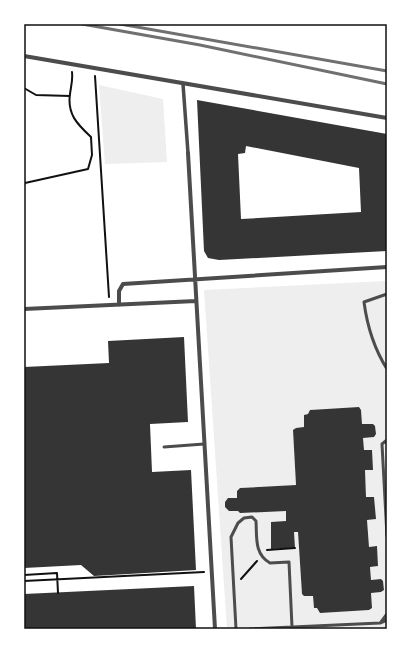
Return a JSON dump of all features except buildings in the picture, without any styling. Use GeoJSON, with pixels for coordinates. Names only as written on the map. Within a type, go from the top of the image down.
{"type":"FeatureCollection","features":[{"type":"Feature","properties":{"kind":"street"},"geometry":{"type":"LineString","coordinates":[[24,56],[387,118]]}},
{"type":"Feature","properties":{"kind":"street"},"geometry":{"type":"LineString","coordinates":[[183,84],[215,629]]}},
{"type":"Feature","properties":{"kind":"street"},"geometry":{"type":"LineString","coordinates":[[119,305],[119,291],[124,284],[194,278],[387,266]]}},
{"type":"Feature","properties":{"kind":"street"},"geometry":{"type":"LineString","coordinates":[[24,309],[196,301]]}},
{"type":"Feature","properties":{"kind":"lane"},"geometry":{"type":"LineString","coordinates":[[387,294],[364,302],[365,312],[379,356],[387,369]]}},
{"type":"Feature","properties":{"kind":"lane"},"geometry":{"type":"LineString","coordinates":[[387,440],[382,444],[387,536]]}},
{"type":"Feature","properties":{"kind":"lane"},"geometry":{"type":"LineString","coordinates":[[164,447],[204,444]]}},
{"type":"Feature","properties":{"kind":"lane"},"geometry":{"type":"LineString","coordinates":[[236,629],[231,536],[238,523],[244,518],[252,517],[256,521],[258,551],[261,556],[270,563],[289,562],[292,627]]}},
{"type":"Feature","properties":{"kind":"lane"},"geometry":{"type":"LineString","coordinates":[[380,623],[387,614]]}},
{"type":"Feature","properties":{"kind":"lane"},"geometry":{"type":"LineString","coordinates":[[250,629],[380,623],[387,620]]}},
{"type":"Feature","properties":{"kind":"path"},"geometry":{"type":"LineString","coordinates":[[24,184],[88,168],[92,155],[91,137],[76,123],[71,114],[70,96],[73,79],[72,64]]}},
{"type":"Feature","properties":{"kind":"path"},"geometry":{"type":"LineString","coordinates":[[95,69],[110,305]]}},
{"type":"Feature","properties":{"kind":"path"},"geometry":{"type":"LineString","coordinates":[[24,88],[36,95],[70,96]]}},
{"type":"Feature","properties":{"kind":"path"},"geometry":{"type":"LineString","coordinates":[[266,551],[268,549],[295,548]]}},
{"type":"Feature","properties":{"kind":"path"},"geometry":{"type":"LineString","coordinates":[[240,580],[261,557]]}},
{"type":"Feature","properties":{"kind":"path"},"geometry":{"type":"LineString","coordinates":[[24,581],[212,572]]}},
{"type":"Feature","properties":{"kind":"path"},"geometry":{"type":"LineString","coordinates":[[24,575],[57,573],[58,592]]}},
{"type":"Feature","properties":{"kind":"shaded area"},"geometry":{"type":"Polygon","coordinates":[[[99,85],[163,99],[167,162],[105,164],[99,85]]]}},
{"type":"Feature","properties":{"kind":"shaded area"},"geometry":{"type":"Polygon","coordinates":[[[387,281],[387,629],[227,629],[204,290],[387,281]],[[359,407],[310,410],[308,414],[304,415],[304,427],[296,428],[293,431],[296,485],[240,488],[237,492],[237,498],[225,502],[225,507],[229,511],[286,511],[286,521],[295,548],[294,532],[298,532],[302,594],[304,596],[313,596],[314,608],[317,608],[320,613],[369,610],[372,608],[371,593],[382,592],[384,590],[383,581],[381,579],[371,580],[370,567],[378,566],[377,546],[369,547],[367,520],[376,519],[374,497],[366,497],[365,470],[373,470],[364,450],[363,438],[374,437],[376,434],[375,426],[373,424],[362,424],[361,410],[359,407]]]}},
{"type":"Feature","properties":{"kind":"railway"},"geometry":{"type":"LineString","coordinates":[[82,24],[200,45],[387,84]]}},
{"type":"Feature","properties":{"kind":"railway"},"geometry":{"type":"LineString","coordinates":[[120,24],[387,71]]}}]}
